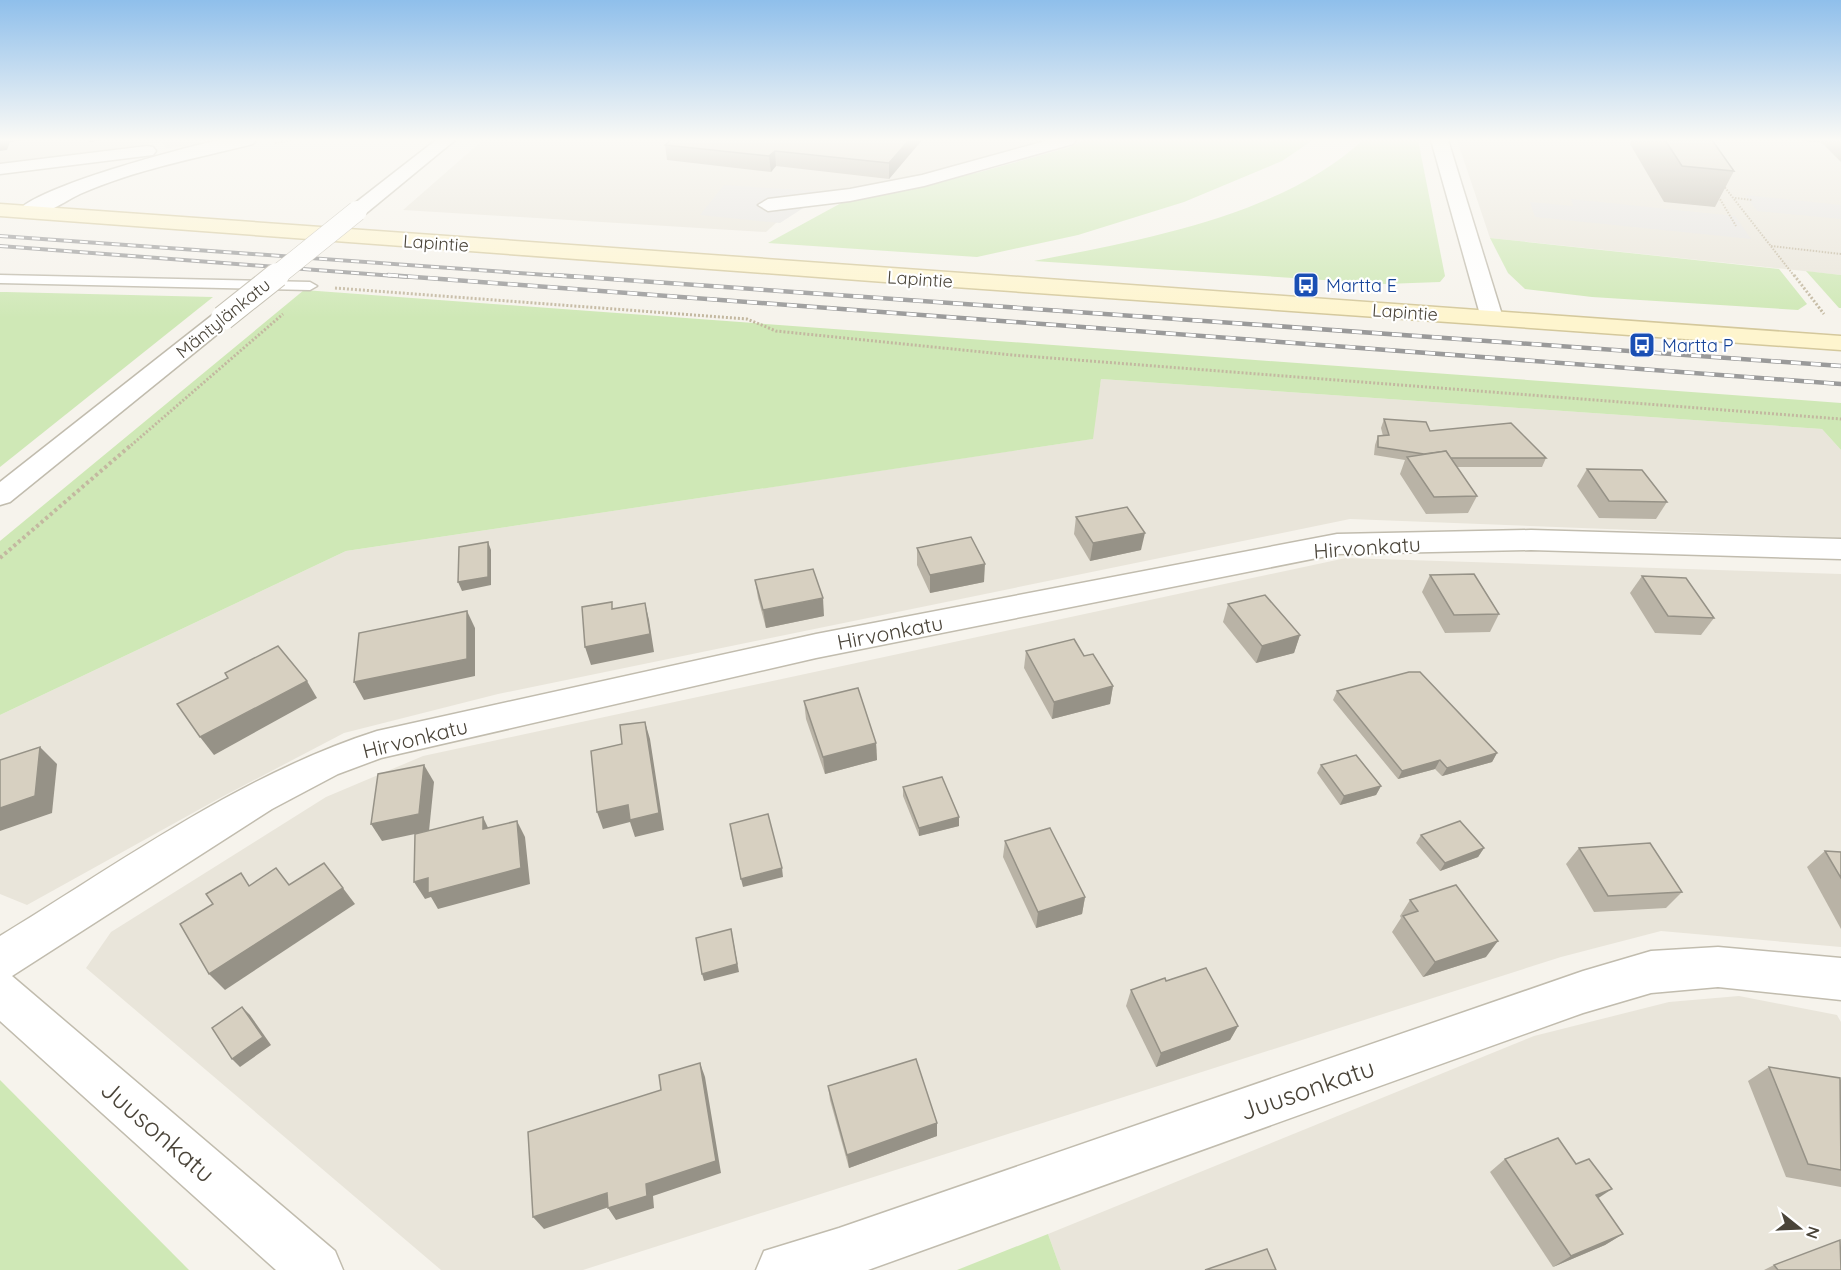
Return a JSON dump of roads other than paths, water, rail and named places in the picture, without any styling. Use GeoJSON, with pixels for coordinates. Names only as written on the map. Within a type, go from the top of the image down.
{"type":"FeatureCollection","features":[{"type":"Feature","properties":{"kind":"main road","name":"Lapintie"},"geometry":{"type":"LineString","coordinates":[[0,210],[1841,343]]}},
{"type":"Feature","properties":{"kind":"street"},"geometry":{"type":"LineString","coordinates":[[27,212],[54,199]]}},
{"type":"Feature","properties":{"kind":"street","name":"Mäntylänkatu"},"geometry":{"type":"LineString","coordinates":[[0,496],[372,199]]}},
{"type":"Feature","properties":{"kind":"street"},"geometry":{"type":"LineString","coordinates":[[768,205],[815,199]]}},
{"type":"Feature","properties":{"kind":"street"},"geometry":{"type":"LineString","coordinates":[[1457,199],[1492,318]]}},
{"type":"Feature","properties":{"kind":"street","name":"Hirvonkatu"},"geometry":{"type":"LineString","coordinates":[[0,960],[258,798],[325,764],[377,745],[816,646],[1337,544],[1531,540],[1841,549]]}},
{"type":"Feature","properties":{"kind":"street","name":"Juusonkatu"},"geometry":{"type":"LineString","coordinates":[[783,1270],[839,1254],[1583,992],[1652,972],[1718,967],[1841,980]]}},
{"type":"Feature","properties":{"kind":"street","name":"Juusonkatu"},"geometry":{"type":"LineString","coordinates":[[0,992],[316,1270]]}},
{"type":"Feature","properties":{"kind":"lane"},"geometry":{"type":"LineString","coordinates":[[0,279],[310,286]]}},
{"type":"Feature","properties":{"kind":"railway"},"geometry":{"type":"LineString","coordinates":[[0,236],[575,277]]}},
{"type":"Feature","properties":{"kind":"railway"},"geometry":{"type":"LineString","coordinates":[[0,246],[408,277]]}},
{"type":"Feature","properties":{"kind":"railway"},"geometry":{"type":"LineString","coordinates":[[388,275],[1841,384]]}},
{"type":"Feature","properties":{"kind":"railway"},"geometry":{"type":"LineString","coordinates":[[554,275],[1841,366]]}},
{"type":"Feature","properties":{"kind":"place","name":"Martta E"},"geometry":{"type":"Point","coordinates":[1306,285]}},
{"type":"Feature","properties":{"kind":"place","name":"Martta P"},"geometry":{"type":"Point","coordinates":[1642,345]}}]}
